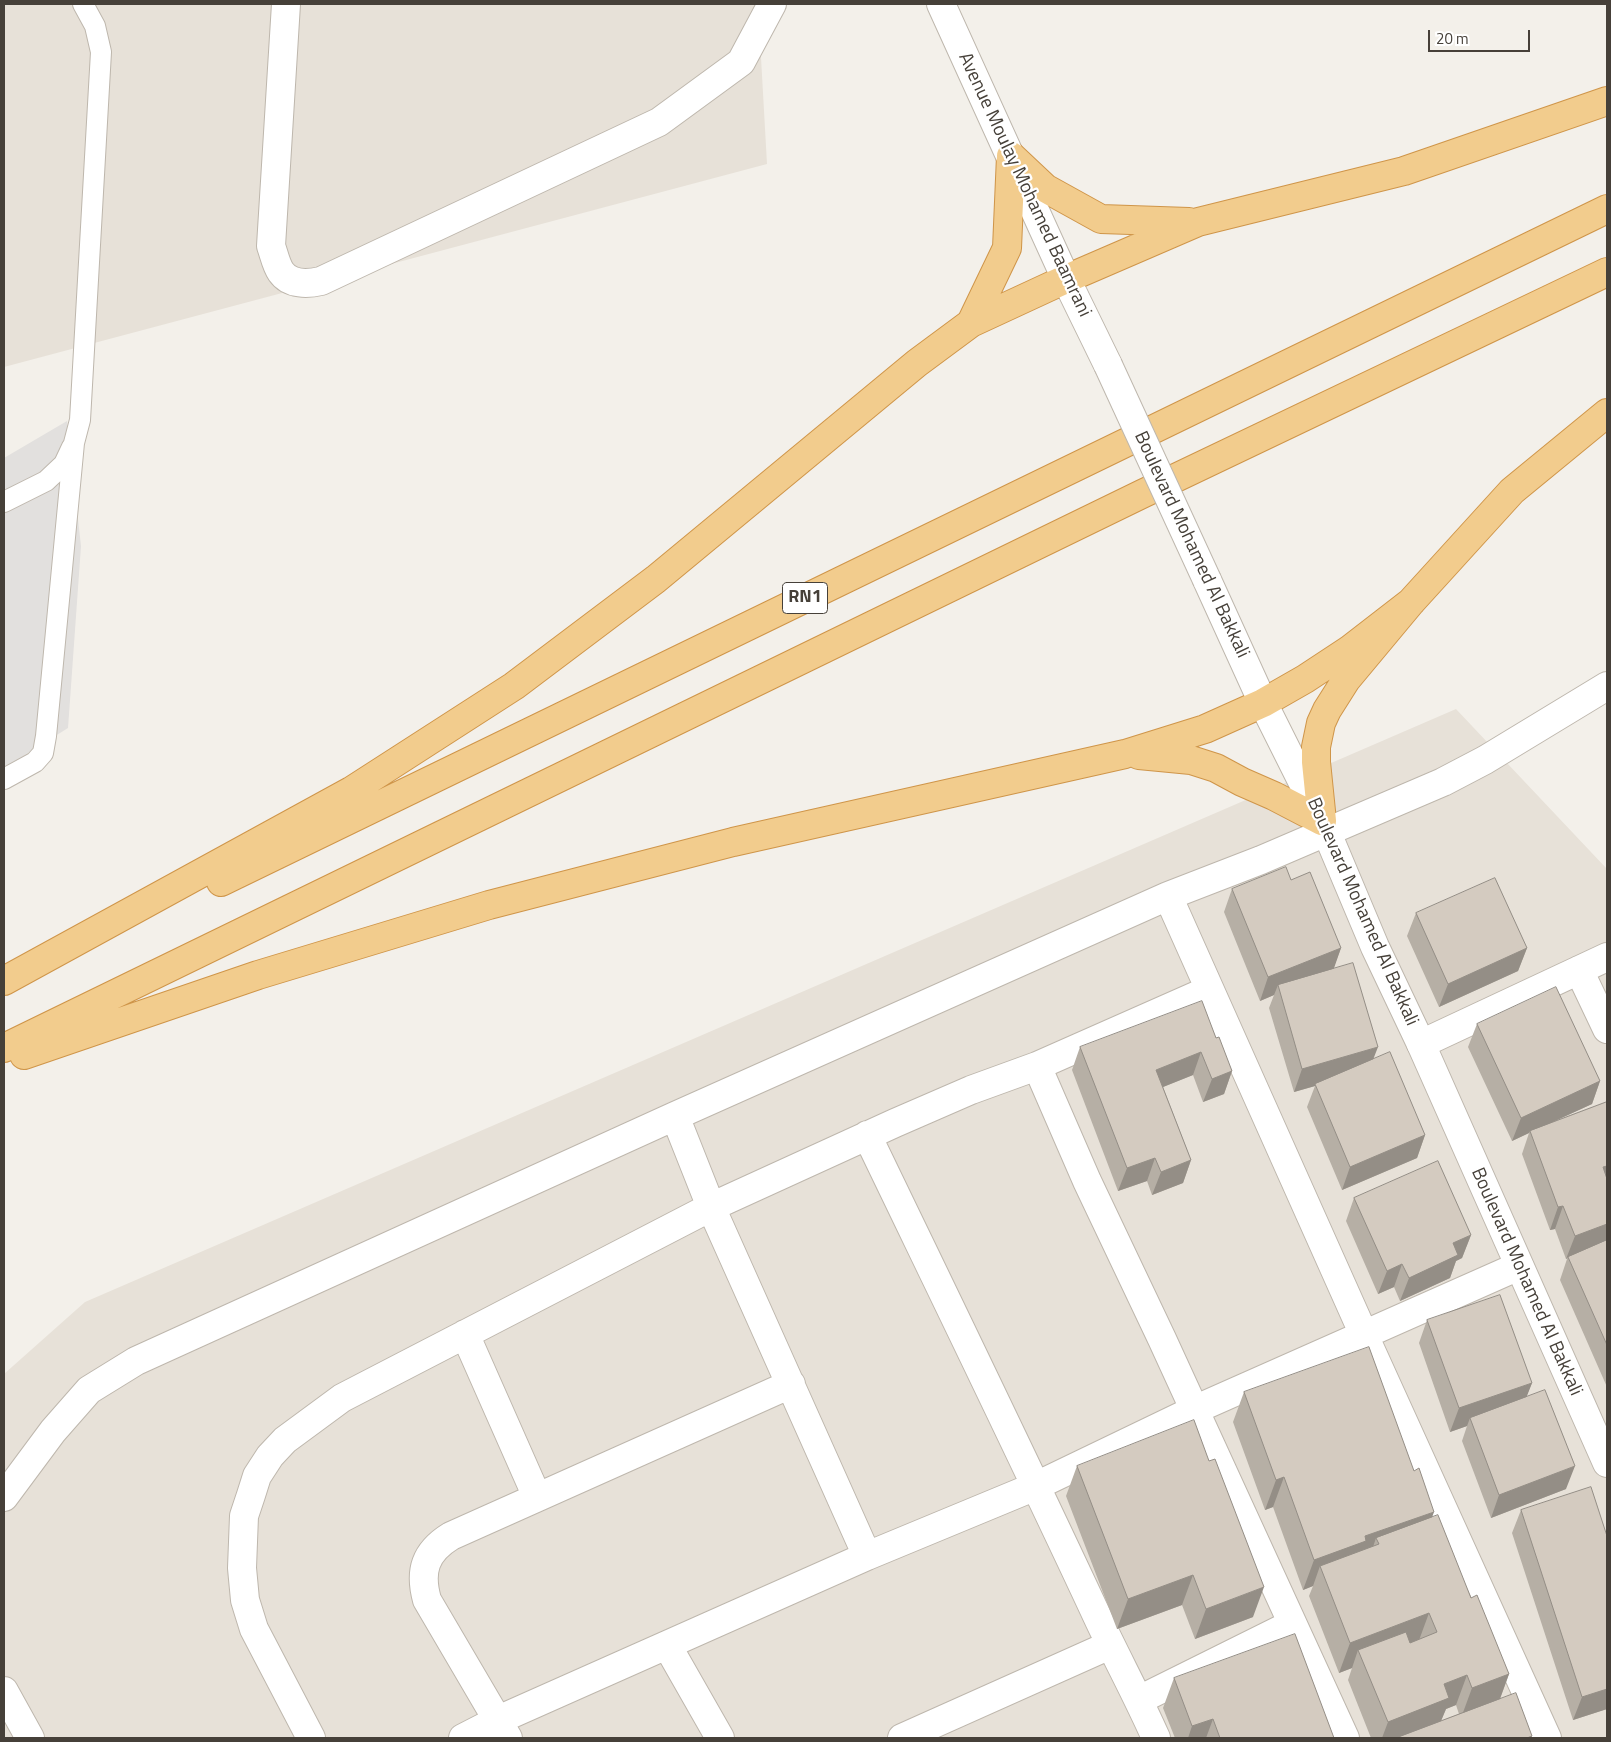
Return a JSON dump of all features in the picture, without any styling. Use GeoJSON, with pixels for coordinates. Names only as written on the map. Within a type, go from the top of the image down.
{"type":"FeatureCollection","features":[{"type":"Feature","properties":{"kind":"highway"},"geometry":{"type":"LineString","coordinates":[[4,982],[351,791],[514,686],[656,579],[917,363],[971,323],[1066,278],[1198,222],[1404,171],[1607,101]]}},
{"type":"Feature","properties":{"kind":"highway"},"geometry":{"type":"LineString","coordinates":[[1011,156],[1045,188],[1101,219],[1198,222]]}},
{"type":"Feature","properties":{"kind":"highway"},"geometry":{"type":"LineString","coordinates":[[971,323],[1006,248],[1011,156]]}},
{"type":"Feature","properties":{"kind":"highway","name":"RN1"},"geometry":{"type":"LineString","coordinates":[[4,988],[1607,209]]}},
{"type":"Feature","properties":{"kind":"highway"},"geometry":{"type":"LineString","coordinates":[[4,1048],[1142,494],[1607,272]]}},
{"type":"Feature","properties":{"kind":"highway"},"geometry":{"type":"LineString","coordinates":[[1324,826],[1316,762],[1316,747],[1326,710],[1346,680],[1411,602],[1512,491],[1607,413]]}},
{"type":"Feature","properties":{"kind":"highway"},"geometry":{"type":"LineString","coordinates":[[4,1062],[258,975],[489,905],[733,842],[1125,754],[1204,729],[1263,703],[1304,679],[1349,650],[1411,602]]}},
{"type":"Feature","properties":{"kind":"highway"},"geometry":{"type":"LineString","coordinates":[[1125,754],[1164,756],[1191,760],[1216,768],[1274,796],[1324,826]]}},
{"type":"Feature","properties":{"kind":"street"},"geometry":{"type":"LineString","coordinates":[[286,4],[271,246],[282,273],[296,282],[309,284],[322,281],[659,122],[740,62],[772,4]]}},
{"type":"Feature","properties":{"kind":"street","name":"Avenue Moulay Mohamed Baamrani"},"geometry":{"type":"LineString","coordinates":[[941,4],[1066,278],[1108,365]]}},
{"type":"Feature","properties":{"kind":"street","name":"Boulevard Mohamed Al Bakkali"},"geometry":{"type":"LineString","coordinates":[[1108,365],[1263,703],[1324,826],[1375,947],[1421,1044],[1519,1266],[1605,1450]]}},
{"type":"Feature","properties":{"kind":"street"},"geometry":{"type":"LineString","coordinates":[[4,1497],[53,1431],[89,1390],[136,1361],[676,1116],[1168,896],[1261,860],[1324,826],[1451,778],[1510,745],[1607,686]]}},
{"type":"Feature","properties":{"kind":"street"},"geometry":{"type":"LineString","coordinates":[[1168,896],[1547,1738]]}},
{"type":"Feature","properties":{"kind":"street"},"geometry":{"type":"LineString","coordinates":[[1421,1044],[1607,957]]}},
{"type":"Feature","properties":{"kind":"street"},"geometry":{"type":"LineString","coordinates":[[1579,970],[1607,1029]]}},
{"type":"Feature","properties":{"kind":"street"},"geometry":{"type":"LineString","coordinates":[[312,1738],[254,1629],[245,1600],[242,1568],[244,1516],[257,1476],[270,1456],[285,1440],[342,1398],[711,1208],[867,1135],[971,1090],[1037,1066],[1209,990]]}},
{"type":"Feature","properties":{"kind":"street"},"geometry":{"type":"LineString","coordinates":[[1037,1066],[1087,1181],[1345,1738]]}},
{"type":"Feature","properties":{"kind":"street"},"geometry":{"type":"LineString","coordinates":[[676,1116],[711,1208],[867,1556]]}},
{"type":"Feature","properties":{"kind":"street"},"geometry":{"type":"LineString","coordinates":[[867,1135],[1156,1738]]}},
{"type":"Feature","properties":{"kind":"street"},"geometry":{"type":"LineString","coordinates":[[463,1738],[503,1729],[667,1645],[867,1556],[1036,1486],[1194,1410],[1519,1266]]}},
{"type":"Feature","properties":{"kind":"street"},"geometry":{"type":"LineString","coordinates":[[465,1334],[537,1497]]}},
{"type":"Feature","properties":{"kind":"street"},"geometry":{"type":"LineString","coordinates":[[503,1729],[427,1600],[423,1584],[423,1574],[429,1556],[439,1543],[537,1497],[791,1384]]}},
{"type":"Feature","properties":{"kind":"street"},"geometry":{"type":"LineString","coordinates":[[1139,1700],[1292,1624]]}},
{"type":"Feature","properties":{"kind":"street"},"geometry":{"type":"LineString","coordinates":[[667,1645],[720,1738]]}},
{"type":"Feature","properties":{"kind":"street"},"geometry":{"type":"LineString","coordinates":[[902,1738],[1110,1645]]}},
{"type":"Feature","properties":{"kind":"street"},"geometry":{"type":"LineString","coordinates":[[4,1691],[30,1738]]}},
{"type":"Feature","properties":{"kind":"lane"},"geometry":{"type":"LineString","coordinates":[[4,779],[35,762],[43,753],[74,443],[80,420],[101,52],[95,26],[83,4]]}},
{"type":"Feature","properties":{"kind":"lane"},"geometry":{"type":"LineString","coordinates":[[4,502],[46,482],[64,464],[74,443]]}},
{"type":"Feature","properties":{"kind":"shaded area"},"geometry":{"type":"Polygon","coordinates":[[[4,4],[758,4],[767,164],[4,367],[4,4]]]}},
{"type":"Feature","properties":{"kind":"shaded area"},"geometry":{"type":"Polygon","coordinates":[[[67,421],[81,546],[68,728],[4,768],[4,458],[67,421]]]}},
{"type":"Feature","properties":{"kind":"shaded area"},"geometry":{"type":"Polygon","coordinates":[[[1456,709],[1607,869],[1607,1738],[4,1738],[4,1374],[85,1302],[1456,709]]]}},
{"type":"Feature","properties":{"kind":"building"},"geometry":{"type":"Polygon","coordinates":[[[1286,867],[1291,880],[1310,872],[1341,948],[1268,977],[1232,889],[1286,867]]]}},
{"type":"Feature","properties":{"kind":"building"},"geometry":{"type":"Polygon","coordinates":[[[1495,878],[1527,948],[1448,984],[1416,913],[1495,878]]]}},
{"type":"Feature","properties":{"kind":"building"},"geometry":{"type":"Polygon","coordinates":[[[1353,963],[1378,1047],[1302,1069],[1278,985],[1353,963]]]}},
{"type":"Feature","properties":{"kind":"building"},"geometry":{"type":"Polygon","coordinates":[[[1556,987],[1600,1081],[1521,1118],[1477,1024],[1556,987]]]}},
{"type":"Feature","properties":{"kind":"building"},"geometry":{"type":"Polygon","coordinates":[[[1202,1001],[1216,1038],[1219,1037],[1232,1071],[1212,1079],[1201,1052],[1156,1070],[1191,1160],[1161,1172],[1155,1158],[1127,1168],[1080,1047],[1202,1001]]]}},
{"type":"Feature","properties":{"kind":"building"},"geometry":{"type":"Polygon","coordinates":[[[1390,1052],[1425,1135],[1350,1167],[1315,1084],[1390,1052]]]}},
{"type":"Feature","properties":{"kind":"building"},"geometry":{"type":"Polygon","coordinates":[[[1607,1102],[1607,1166],[1603,1167],[1607,1179],[1607,1224],[1575,1236],[1563,1206],[1558,1207],[1530,1131],[1607,1102]]]}},
{"type":"Feature","properties":{"kind":"building"},"geometry":{"type":"Polygon","coordinates":[[[1438,1161],[1471,1235],[1453,1243],[1458,1255],[1409,1278],[1402,1264],[1387,1271],[1354,1198],[1438,1161]]]}},
{"type":"Feature","properties":{"kind":"building"},"geometry":{"type":"Polygon","coordinates":[[[1607,1240],[1607,1345],[1568,1257],[1607,1240]]]}},
{"type":"Feature","properties":{"kind":"building"},"geometry":{"type":"Polygon","coordinates":[[[1500,1295],[1532,1383],[1459,1408],[1427,1320],[1500,1295]]]}},
{"type":"Feature","properties":{"kind":"building"},"geometry":{"type":"Polygon","coordinates":[[[1369,1347],[1414,1471],[1419,1468],[1434,1512],[1365,1536],[1366,1541],[1314,1560],[1284,1477],[1276,1480],[1244,1392],[1369,1347]]]}},
{"type":"Feature","properties":{"kind":"building"},"geometry":{"type":"Polygon","coordinates":[[[1545,1390],[1575,1466],[1499,1495],[1470,1418],[1545,1390]]]}},
{"type":"Feature","properties":{"kind":"building"},"geometry":{"type":"Polygon","coordinates":[[[1194,1420],[1209,1461],[1215,1459],[1264,1587],[1206,1609],[1193,1575],[1128,1599],[1077,1466],[1194,1420]]]}},
{"type":"Feature","properties":{"kind":"building"},"geometry":{"type":"Polygon","coordinates":[[[1591,1487],[1607,1536],[1607,1689],[1582,1697],[1521,1510],[1591,1487]]]}},
{"type":"Feature","properties":{"kind":"building"},"geometry":{"type":"Polygon","coordinates":[[[1438,1515],[1471,1598],[1477,1595],[1509,1674],[1472,1688],[1467,1675],[1444,1684],[1449,1698],[1388,1722],[1358,1650],[1406,1632],[1410,1643],[1437,1632],[1429,1613],[1350,1643],[1320,1566],[1379,1544],[1376,1538],[1438,1515]]]}},
{"type":"Feature","properties":{"kind":"building"},"geometry":{"type":"Polygon","coordinates":[[[1295,1634],[1334,1738],[1220,1738],[1213,1719],[1192,1726],[1174,1678],[1295,1634]]]}},
{"type":"Feature","properties":{"kind":"building"},"geometry":{"type":"Polygon","coordinates":[[[1516,1693],[1532,1736],[1527,1738],[1396,1738],[1516,1693]]]}}]}
